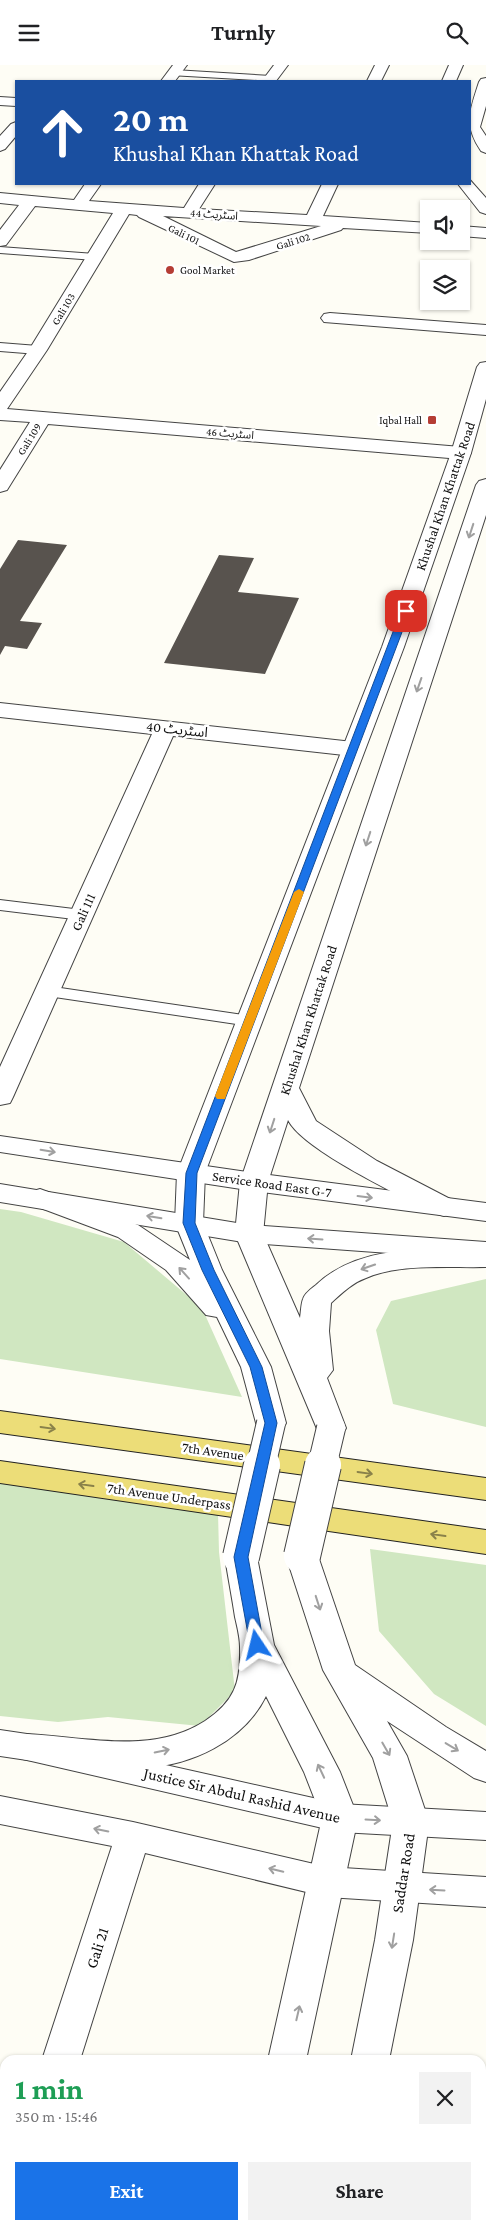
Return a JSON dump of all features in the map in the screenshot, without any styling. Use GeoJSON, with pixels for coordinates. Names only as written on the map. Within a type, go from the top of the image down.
{"type":"FeatureCollection","features":[{"type":"Feature","properties":{"kind":"main road","name":"7th Avenue"},"geometry":{"type":"LineString","coordinates":[[0,1421],[486,1489]]}},
{"type":"Feature","properties":{"kind":"main road","name":"7th Avenue Underpass"},"geometry":{"type":"LineString","coordinates":[[0,1472],[486,1542]]}},
{"type":"Feature","properties":{"kind":"street"},"geometry":{"type":"LineString","coordinates":[[270,80],[281,65]]}},
{"type":"Feature","properties":{"kind":"street"},"geometry":{"type":"LineString","coordinates":[[374,80],[382,65]]}},
{"type":"Feature","properties":{"kind":"street"},"geometry":{"type":"LineString","coordinates":[[449,80],[456,65]]}},
{"type":"Feature","properties":{"kind":"street"},"geometry":{"type":"LineString","coordinates":[[486,82],[472,127],[486,148]]}},
{"type":"Feature","properties":{"kind":"street"},"geometry":{"type":"LineString","coordinates":[[0,101],[15,102]]}},
{"type":"Feature","properties":{"kind":"street"},"geometry":{"type":"LineString","coordinates":[[0,146],[15,128]]}},
{"type":"Feature","properties":{"kind":"street"},"geometry":{"type":"LineString","coordinates":[[78,205],[92,185]]}},
{"type":"Feature","properties":{"kind":"street"},"geometry":{"type":"LineString","coordinates":[[189,212],[206,185]]}},
{"type":"Feature","properties":{"kind":"street"},"geometry":{"type":"LineString","coordinates":[[313,220],[330,185]]}},
{"type":"Feature","properties":{"kind":"street"},"geometry":{"type":"LineString","coordinates":[[467,185],[486,209]]}},
{"type":"Feature","properties":{"kind":"street","name":"اسٹریٹ 44"},"geometry":{"type":"LineString","coordinates":[[0,198],[129,209],[420,228]]}},
{"type":"Feature","properties":{"kind":"street"},"geometry":{"type":"LineString","coordinates":[[0,241],[31,201]]}},
{"type":"Feature","properties":{"kind":"street","name":"Gali 101"},"geometry":{"type":"LineString","coordinates":[[129,209],[234,257]]}},
{"type":"Feature","properties":{"kind":"street","name":"Gali 103"},"geometry":{"type":"LineString","coordinates":[[0,406],[38,350],[95,257],[129,209]]}},
{"type":"Feature","properties":{"kind":"street","name":"Gali 102"},"geometry":{"type":"LineString","coordinates":[[234,257],[243,256],[350,223]]}},
{"type":"Feature","properties":{"kind":"street"},"geometry":{"type":"LineString","coordinates":[[470,232],[486,233]]}},
{"type":"Feature","properties":{"kind":"street"},"geometry":{"type":"LineString","coordinates":[[330,318],[486,330]]}},
{"type":"Feature","properties":{"kind":"street","name":"Khushal Khan Khattak Road"},"geometry":{"type":"LineString","coordinates":[[257,1645],[241,1557],[271,1423],[256,1367],[208,1270],[189,1223],[192,1173],[393,647],[461,453],[486,367]]}},
{"type":"Feature","properties":{"kind":"street","name":"اسٹریٹ 46"},"geometry":{"type":"LineString","coordinates":[[0,413],[461,453]]}},
{"type":"Feature","properties":{"kind":"street","name":"Gali 109"},"geometry":{"type":"LineString","coordinates":[[0,487],[42,418]]}},
{"type":"Feature","properties":{"kind":"street","name":"Khushal Khan Khattak Road"},"geometry":{"type":"LineString","coordinates":[[302,1557],[331,1428],[320,1397],[249,1234],[254,1183],[486,485]]}},
{"type":"Feature","properties":{"kind":"street"},"geometry":{"type":"LineString","coordinates":[[393,647],[431,650]]}},
{"type":"Feature","properties":{"kind":"street","name":"اسٹریٹ 40"},"geometry":{"type":"LineString","coordinates":[[1,713],[166,727],[353,749]]}},
{"type":"Feature","properties":{"kind":"street","name":"Gali 111"},"geometry":{"type":"LineString","coordinates":[[0,1097],[166,727]]}},
{"type":"Feature","properties":{"kind":"street"},"geometry":{"type":"LineString","coordinates":[[285,1087],[305,1126],[368,1167],[444,1207]]}},
{"type":"Feature","properties":{"kind":"street","name":"Service Road East G-7"},"geometry":{"type":"LineString","coordinates":[[0,1144],[254,1183],[486,1212]]}},
{"type":"Feature","properties":{"kind":"street"},"geometry":{"type":"LineString","coordinates":[[0,1193],[40,1198],[249,1234],[486,1251]]}},
{"type":"Feature","properties":{"kind":"street"},"geometry":{"type":"LineString","coordinates":[[40,1198],[128,1231],[176,1263],[215,1307],[256,1367]]}},
{"type":"Feature","properties":{"kind":"street"},"geometry":{"type":"LineString","coordinates":[[320,1397],[314,1331],[317,1299],[342,1278],[372,1265],[409,1260],[486,1258]]}},
{"type":"Feature","properties":{"kind":"street","name":"Saddar Road"},"geometry":{"type":"LineString","coordinates":[[302,1557],[340,1670],[390,1756],[411,1823],[400,1887],[394,1940],[371,2055]]}},
{"type":"Feature","properties":{"kind":"street"},"geometry":{"type":"LineString","coordinates":[[13,1745],[143,1755],[182,1747],[228,1723],[245,1704],[254,1680],[257,1645]]}},
{"type":"Feature","properties":{"kind":"street"},"geometry":{"type":"LineString","coordinates":[[257,1645],[322,1772],[340,1818],[288,2055]]}},
{"type":"Feature","properties":{"kind":"street"},"geometry":{"type":"LineString","coordinates":[[340,1670],[434,1736],[486,1768]]}},
{"type":"Feature","properties":{"kind":"street","name":"Justice Sir Abdul Rashid Avenue"},"geometry":{"type":"LineString","coordinates":[[13,1745],[340,1818],[486,1826]]}},
{"type":"Feature","properties":{"kind":"street"},"geometry":{"type":"LineString","coordinates":[[0,1810],[133,1836],[327,1882],[486,1892]]}},
{"type":"Feature","properties":{"kind":"street","name":"Gali 21"},"geometry":{"type":"LineString","coordinates":[[63,2055],[133,1836]]}},
{"type":"Feature","properties":{"kind":"lane"},"geometry":{"type":"LineString","coordinates":[[174,73],[270,80]]}},
{"type":"Feature","properties":{"kind":"lane"},"geometry":{"type":"LineString","coordinates":[[0,250],[95,257]]}},
{"type":"Feature","properties":{"kind":"lane"},"geometry":{"type":"LineString","coordinates":[[0,347],[38,350]]}},
{"type":"Feature","properties":{"kind":"lane"},"geometry":{"type":"LineString","coordinates":[[0,905],[82,915]]}},
{"type":"Feature","properties":{"kind":"lane"},"geometry":{"type":"LineString","coordinates":[[47,991],[250,1021]]}},
{"type":"Feature","properties":{"kind":"green space"},"geometry":{"type":"Polygon","coordinates":[[[0,1209],[21,1212],[124,1242],[202,1308],[242,1397],[0,1359],[0,1209]]]}},
{"type":"Feature","properties":{"kind":"green space"},"geometry":{"type":"Polygon","coordinates":[[[486,1279],[486,1427],[393,1404],[376,1330],[391,1301],[486,1279]]]}},
{"type":"Feature","properties":{"kind":"green space"},"geometry":{"type":"Polygon","coordinates":[[[0,1480],[218,1513],[219,1552],[235,1691],[200,1726],[108,1717],[58,1722],[0,1716],[0,1480]]]}},
{"type":"Feature","properties":{"kind":"green space"},"geometry":{"type":"Polygon","coordinates":[[[370,1549],[486,1565],[486,1726],[434,1694],[379,1631],[370,1549]]]}},
{"type":"Feature","properties":{"kind":"building"},"geometry":{"type":"Polygon","coordinates":[[[18,540],[67,545],[20,621],[42,623],[27,649],[5,646],[0,655],[0,569],[18,540]]]}},
{"type":"Feature","properties":{"kind":"building"},"geometry":{"type":"Polygon","coordinates":[[[219,555],[254,558],[238,592],[299,598],[265,674],[164,663],[219,555]]]}},
{"type":"Feature","properties":{"kind":"slow traffic"},"geometry":{"type":"LineString","coordinates":[[221,1096],[299,892]]}},
{"type":"Feature","properties":{"kind":"place","name":"Gool Market"},"geometry":{"type":"Point","coordinates":[170,270]}},
{"type":"Feature","properties":{"kind":"place","name":"Iqbal Hall"},"geometry":{"type":"Point","coordinates":[432,420]}},
{"type":"Feature","properties":{"kind":"route"},"geometry":{"type":"LineString","coordinates":[[257,1645],[241,1557],[271,1423],[256,1367],[208,1270],[189,1223],[192,1173],[406,611]]}}]}
